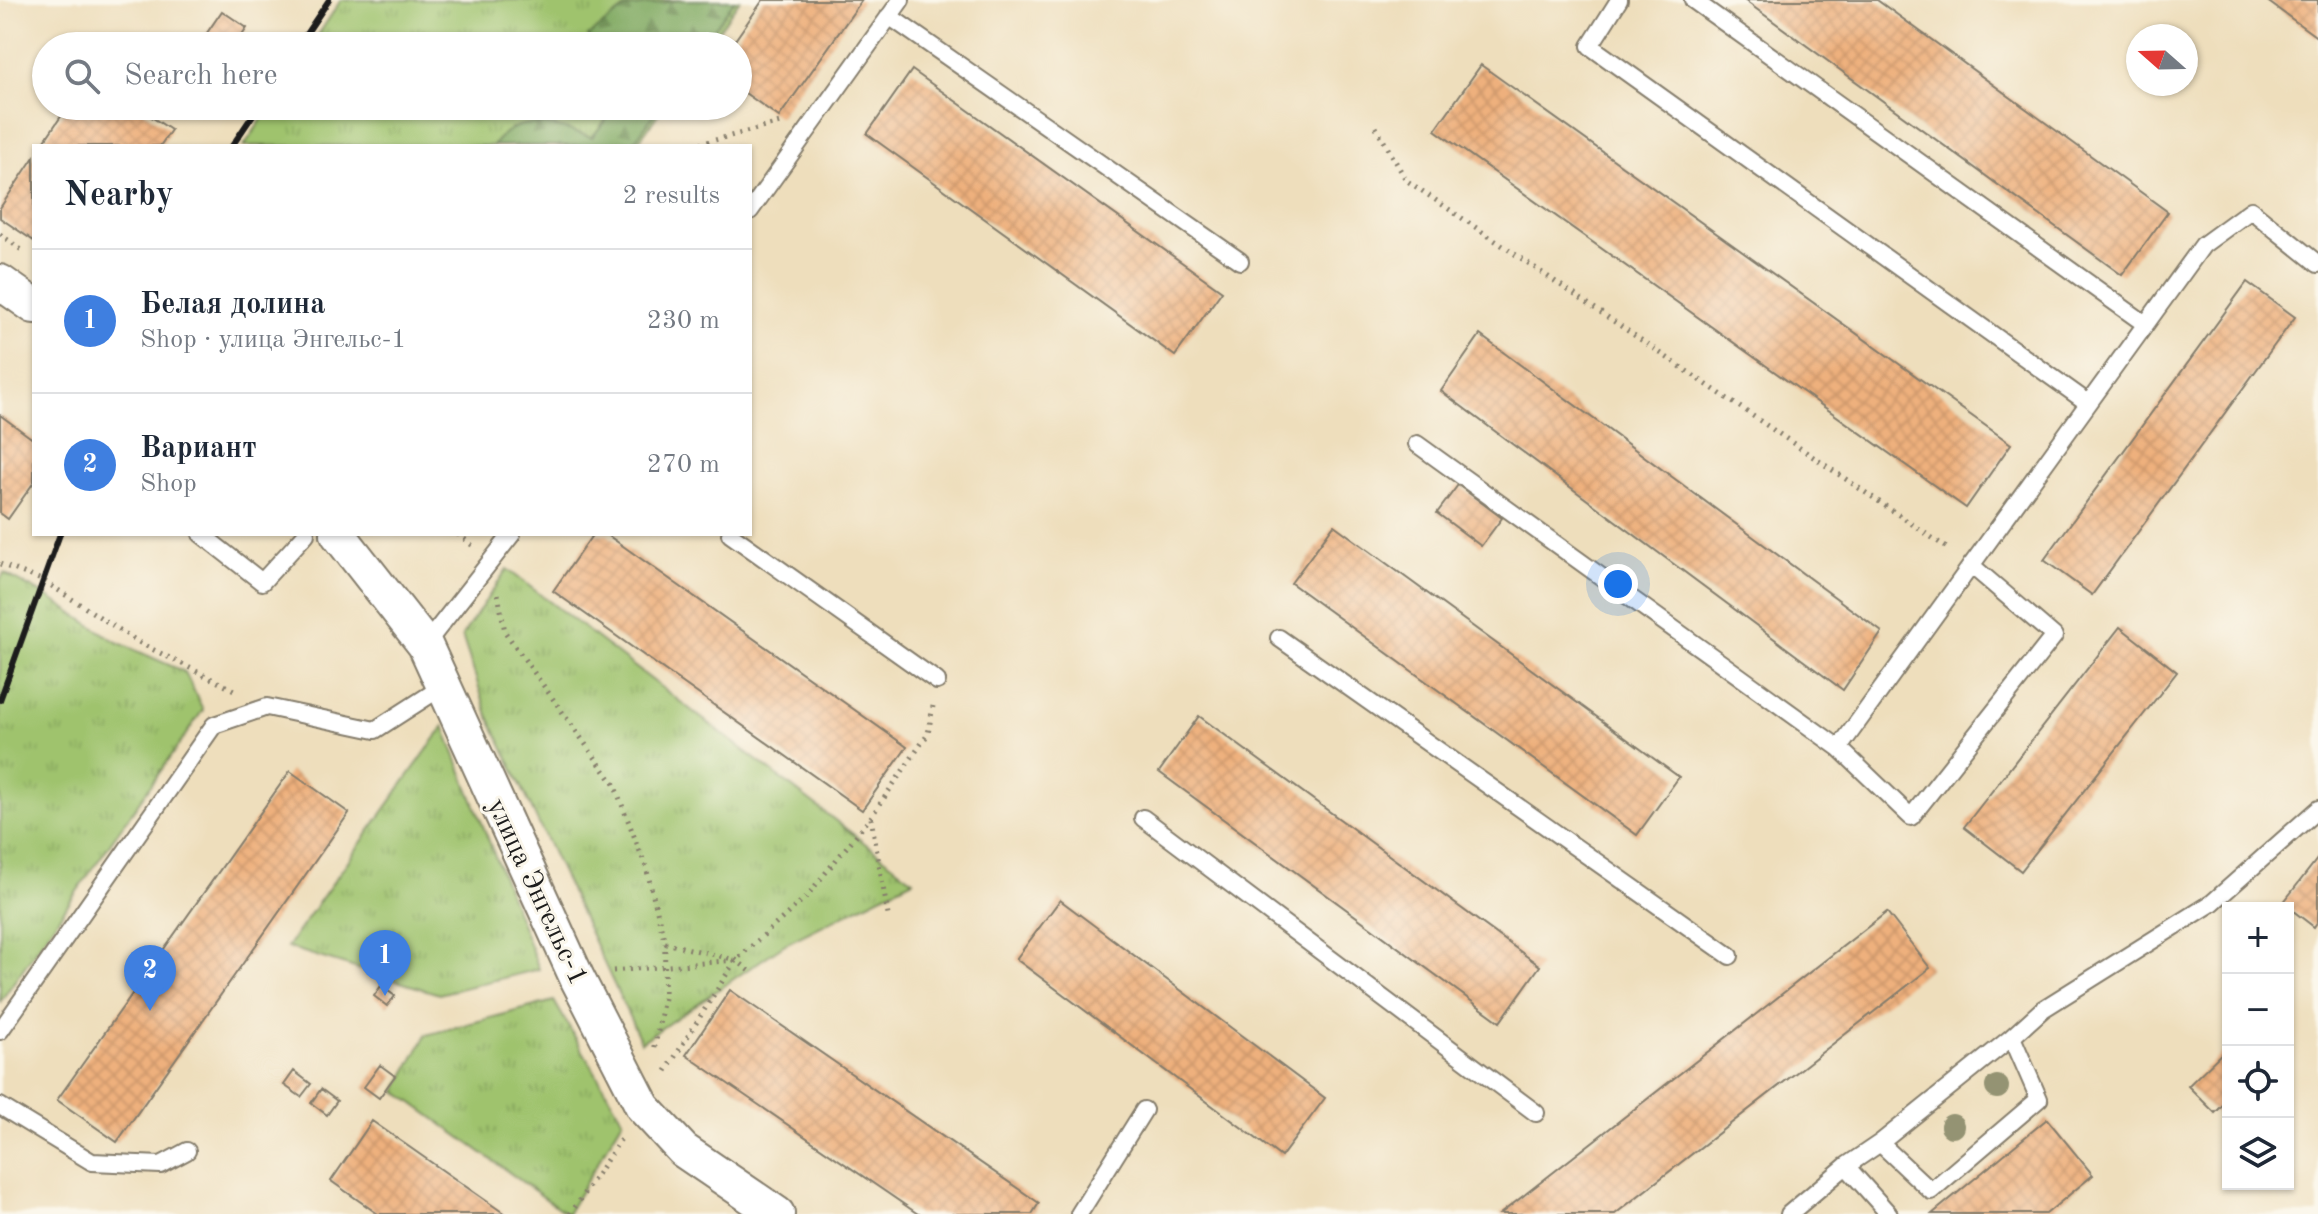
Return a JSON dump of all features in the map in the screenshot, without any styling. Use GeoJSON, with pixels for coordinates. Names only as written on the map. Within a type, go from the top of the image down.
{"type":"FeatureCollection","features":[{"type":"Feature","properties":{"kind":"street"},"geometry":{"type":"LineString","coordinates":[[0,282],[32,305]]}},
{"type":"Feature","properties":{"kind":"street","name":"улица Энгельс-1"},"geometry":{"type":"LineString","coordinates":[[340,536],[425,645],[577,978],[643,1107],[683,1150],[777,1214]]}},
{"type":"Feature","properties":{"kind":"lane"},"geometry":{"type":"LineString","coordinates":[[752,208],[901,0]]}},
{"type":"Feature","properties":{"kind":"lane"},"geometry":{"type":"LineString","coordinates":[[1619,0],[1590,46],[2088,403]]}},
{"type":"Feature","properties":{"kind":"lane"},"geometry":{"type":"LineString","coordinates":[[1693,0],[2144,323]]}},
{"type":"Feature","properties":{"kind":"lane"},"geometry":{"type":"LineString","coordinates":[[889,16],[1240,261]]}},
{"type":"Feature","properties":{"kind":"lane"},"geometry":{"type":"LineString","coordinates":[[1839,748],[2203,245],[2251,210],[2318,264]]}},
{"type":"Feature","properties":{"kind":"lane"},"geometry":{"type":"LineString","coordinates":[[1417,444],[1839,748],[1911,817],[2054,636],[1971,565]]}},
{"type":"Feature","properties":{"kind":"lane"},"geometry":{"type":"LineString","coordinates":[[204,536],[262,582],[304,536]]}},
{"type":"Feature","properties":{"kind":"lane"},"geometry":{"type":"LineString","coordinates":[[425,645],[510,536]]}},
{"type":"Feature","properties":{"kind":"lane"},"geometry":{"type":"LineString","coordinates":[[733,536],[937,681]]}},
{"type":"Feature","properties":{"kind":"lane"},"geometry":{"type":"LineString","coordinates":[[1279,638],[1730,956]]}},
{"type":"Feature","properties":{"kind":"lane"},"geometry":{"type":"LineString","coordinates":[[0,1031],[214,725],[267,707],[375,730],[445,685]]}},
{"type":"Feature","properties":{"kind":"lane"},"geometry":{"type":"LineString","coordinates":[[1789,1214],[2043,1009],[2212,903],[2318,809]]}},
{"type":"Feature","properties":{"kind":"lane"},"geometry":{"type":"LineString","coordinates":[[1143,818],[1536,1113]]}},
{"type":"Feature","properties":{"kind":"lane"},"geometry":{"type":"LineString","coordinates":[[1880,1143],[1931,1191],[2039,1099],[2012,1037]]}},
{"type":"Feature","properties":{"kind":"lane"},"geometry":{"type":"LineString","coordinates":[[0,1106],[92,1162],[161,1165],[187,1151]]}},
{"type":"Feature","properties":{"kind":"lane"},"geometry":{"type":"LineString","coordinates":[[1079,1214],[1144,1110]]}},
{"type":"Feature","properties":{"kind":"lane"},"geometry":{"type":"LineString","coordinates":[[1846,1166],[1889,1214]]}},
{"type":"Feature","properties":{"kind":"path"},"geometry":{"type":"LineString","coordinates":[[700,144],[820,113]]}},
{"type":"Feature","properties":{"kind":"path"},"geometry":{"type":"LineString","coordinates":[[1376,127],[1406,180],[1971,565]]}},
{"type":"Feature","properties":{"kind":"path"},"geometry":{"type":"LineString","coordinates":[[0,234],[32,257]]}},
{"type":"Feature","properties":{"kind":"path"},"geometry":{"type":"LineString","coordinates":[[491,560],[505,632],[614,784],[646,867],[665,943],[665,966],[664,998],[643,1107]]}},
{"type":"Feature","properties":{"kind":"path"},"geometry":{"type":"LineString","coordinates":[[0,564],[44,581],[140,643],[267,707]]}},
{"type":"Feature","properties":{"kind":"path"},"geometry":{"type":"LineString","coordinates":[[577,978],[619,970],[736,960],[806,897],[871,817],[928,734],[937,681]]}},
{"type":"Feature","properties":{"kind":"path"},"geometry":{"type":"LineString","coordinates":[[871,817],[888,915]]}},
{"type":"Feature","properties":{"kind":"path"},"geometry":{"type":"LineString","coordinates":[[665,943],[736,960],[754,974]]}},
{"type":"Feature","properties":{"kind":"green space"},"geometry":{"type":"Polygon","coordinates":[[[341,0],[740,0],[717,32],[320,32],[341,0]]]}},
{"type":"Feature","properties":{"kind":"green space"},"geometry":{"type":"Polygon","coordinates":[[[682,0],[735,0],[712,32],[593,32],[625,8],[682,0]]]}},
{"type":"Feature","properties":{"kind":"green space"},"geometry":{"type":"Polygon","coordinates":[[[262,120],[654,120],[636,144],[245,144],[262,120]]]}},
{"type":"Feature","properties":{"kind":"green space"},"geometry":{"type":"Polygon","coordinates":[[[606,120],[650,120],[632,144],[495,144],[503,135],[526,124],[551,126],[592,137],[606,120]]]}},
{"type":"Feature","properties":{"kind":"green space"},"geometry":{"type":"Polygon","coordinates":[[[507,569],[913,880],[785,944],[641,1042],[488,715],[462,636],[507,569]]]}},
{"type":"Feature","properties":{"kind":"green space"},"geometry":{"type":"Polygon","coordinates":[[[4,573],[48,597],[117,642],[185,672],[203,710],[0,1002],[0,580],[4,573]]]}},
{"type":"Feature","properties":{"kind":"green space"},"geometry":{"type":"Polygon","coordinates":[[[444,726],[539,969],[439,994],[287,947],[444,726]]]}},
{"type":"Feature","properties":{"kind":"green space"},"geometry":{"type":"Polygon","coordinates":[[[554,1001],[623,1120],[567,1214],[396,1091],[426,1035],[554,1001]]]}},
{"type":"Feature","properties":{"kind":"building"},"geometry":{"type":"Polygon","coordinates":[[[763,0],[862,0],[779,117],[752,98],[752,32],[741,32],[763,0]]]}},
{"type":"Feature","properties":{"kind":"building"},"geometry":{"type":"Polygon","coordinates":[[[1744,0],[1877,0],[2168,212],[2122,275],[1744,0]]]}},
{"type":"Feature","properties":{"kind":"building"},"geometry":{"type":"Polygon","coordinates":[[[2266,0],[2318,0],[2318,38],[2266,0]]]}},
{"type":"Feature","properties":{"kind":"building"},"geometry":{"type":"Polygon","coordinates":[[[222,11],[247,28],[244,32],[208,32],[222,11]]]}},
{"type":"Feature","properties":{"kind":"building"},"geometry":{"type":"Polygon","coordinates":[[[1481,65],[2011,444],[1966,508],[1435,130],[1481,65]]]}},
{"type":"Feature","properties":{"kind":"building"},"geometry":{"type":"Polygon","coordinates":[[[912,70],[1222,291],[1175,356],[867,134],[912,70]]]}},
{"type":"Feature","properties":{"kind":"building"},"geometry":{"type":"Polygon","coordinates":[[[59,120],[156,120],[171,130],[161,144],[42,144],[59,120]]]}},
{"type":"Feature","properties":{"kind":"building"},"geometry":{"type":"Polygon","coordinates":[[[32,160],[32,240],[0,218],[0,208],[32,160]]]}},
{"type":"Feature","properties":{"kind":"building"},"geometry":{"type":"Polygon","coordinates":[[[2247,282],[2295,317],[2092,595],[2044,560],[2247,282]]]}},
{"type":"Feature","properties":{"kind":"building"},"geometry":{"type":"Polygon","coordinates":[[[1480,335],[1882,632],[1843,690],[1441,391],[1480,335]]]}},
{"type":"Feature","properties":{"kind":"building"},"geometry":{"type":"Polygon","coordinates":[[[0,415],[32,439],[32,485],[8,519],[0,513],[0,415]]]}},
{"type":"Feature","properties":{"kind":"building"},"geometry":{"type":"Polygon","coordinates":[[[1458,485],[1502,518],[1481,546],[1437,513],[1458,485]]]}},
{"type":"Feature","properties":{"kind":"building"},"geometry":{"type":"Polygon","coordinates":[[[1334,525],[1679,777],[1637,835],[1291,583],[1334,525]]]}},
{"type":"Feature","properties":{"kind":"building"},"geometry":{"type":"Polygon","coordinates":[[[592,536],[609,536],[907,747],[862,810],[553,591],[592,536]]]}},
{"type":"Feature","properties":{"kind":"building"},"geometry":{"type":"Polygon","coordinates":[[[2120,627],[2177,672],[2021,871],[1964,827],[2120,627]]]}},
{"type":"Feature","properties":{"kind":"building"},"geometry":{"type":"Polygon","coordinates":[[[1199,716],[1540,966],[1500,1022],[1159,772],[1199,716]]]}},
{"type":"Feature","properties":{"kind":"building"},"geometry":{"type":"Polygon","coordinates":[[[290,771],[349,813],[117,1142],[57,1100],[290,771]]]}},
{"type":"Feature","properties":{"kind":"building"},"geometry":{"type":"Polygon","coordinates":[[[2318,858],[2318,921],[2314,927],[2294,912],[2294,902],[2284,902],[2318,858]]]}},
{"type":"Feature","properties":{"kind":"building"},"geometry":{"type":"Polygon","coordinates":[[[1060,900],[1325,1098],[1281,1157],[1016,959],[1060,900]]]}},
{"type":"Feature","properties":{"kind":"building"},"geometry":{"type":"Polygon","coordinates":[[[1887,912],[1930,968],[1615,1214],[1500,1214],[1887,912]]]}},
{"type":"Feature","properties":{"kind":"building"},"geometry":{"type":"Polygon","coordinates":[[[381,986],[395,996],[387,1006],[374,996],[381,986]]]}},
{"type":"Feature","properties":{"kind":"building"},"geometry":{"type":"Polygon","coordinates":[[[730,990],[1039,1203],[1032,1214],[918,1214],[686,1055],[730,990]]]}},
{"type":"Feature","properties":{"kind":"building"},"geometry":{"type":"Polygon","coordinates":[[[2222,1053],[2222,1106],[2215,1113],[2188,1086],[2222,1053]]]}},
{"type":"Feature","properties":{"kind":"building"},"geometry":{"type":"Polygon","coordinates":[[[380,1065],[395,1076],[379,1098],[364,1087],[380,1065]]]}},
{"type":"Feature","properties":{"kind":"building"},"geometry":{"type":"Polygon","coordinates":[[[294,1071],[311,1084],[301,1097],[284,1085],[294,1071]]]}},
{"type":"Feature","properties":{"kind":"building"},"geometry":{"type":"Polygon","coordinates":[[[321,1089],[337,1101],[327,1115],[311,1103],[321,1089]]]}},
{"type":"Feature","properties":{"kind":"building"},"geometry":{"type":"Polygon","coordinates":[[[2047,1119],[2093,1175],[2046,1214],[1932,1214],[2047,1119]]]}},
{"type":"Feature","properties":{"kind":"building"},"geometry":{"type":"Polygon","coordinates":[[[372,1121],[505,1214],[378,1214],[331,1181],[372,1121]]]}},
{"type":"Feature","properties":{"kind":"railway"},"geometry":{"type":"LineString","coordinates":[[307,32],[329,0]]}},
{"type":"Feature","properties":{"kind":"railway"},"geometry":{"type":"LineString","coordinates":[[233,144],[250,120]]}},
{"type":"Feature","properties":{"kind":"railway"},"geometry":{"type":"LineString","coordinates":[[0,700],[59,536]]}},
{"type":"Feature","properties":{"kind":"place","name":"Белая долина"},"geometry":{"type":"Point","coordinates":[385,996]}},
{"type":"Feature","properties":{"kind":"place","name":"Вариант"},"geometry":{"type":"Point","coordinates":[150,1011]}}]}
